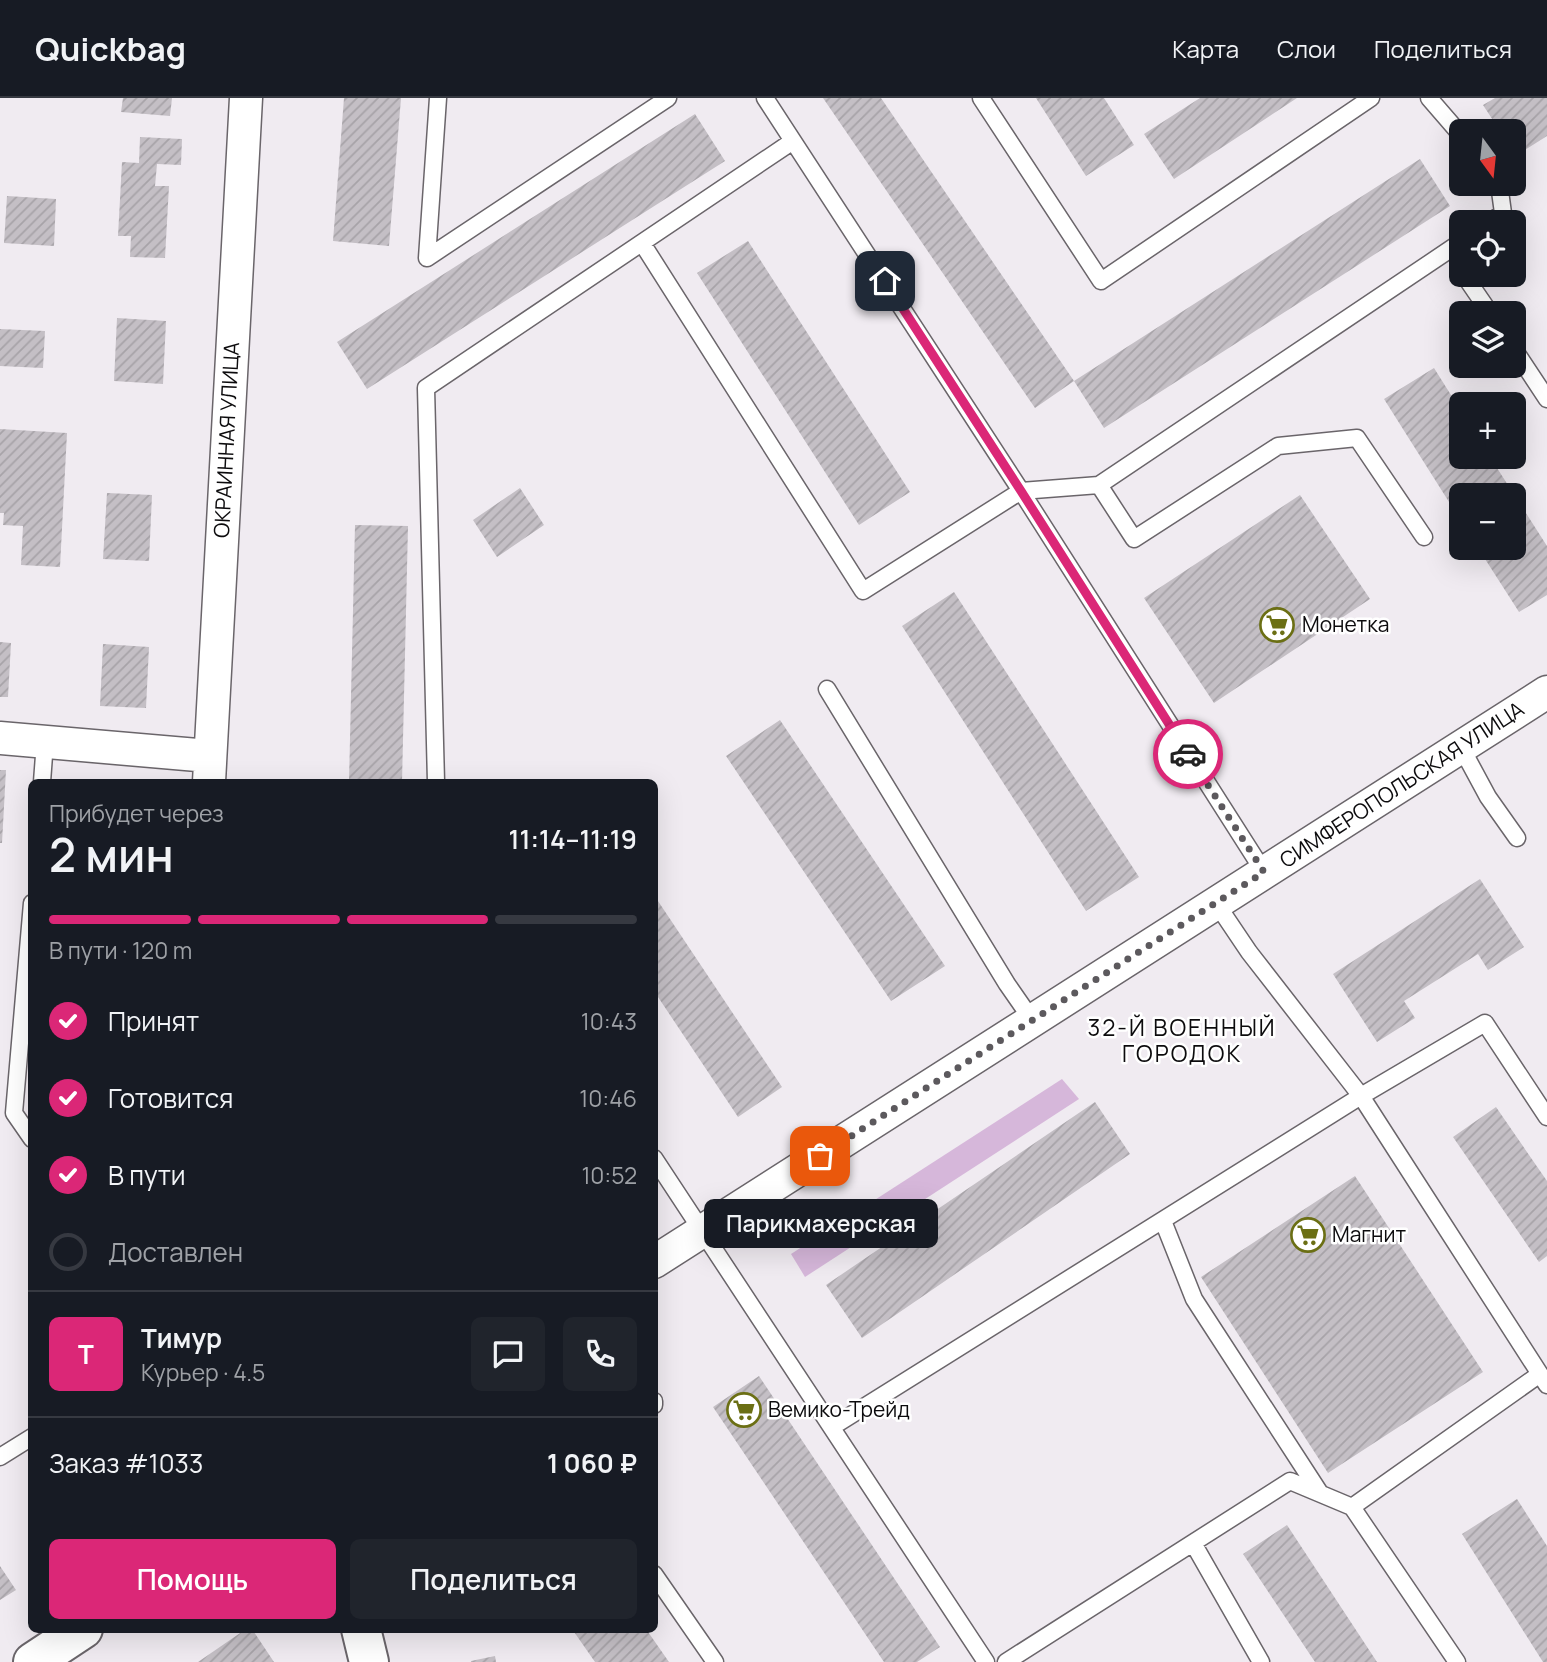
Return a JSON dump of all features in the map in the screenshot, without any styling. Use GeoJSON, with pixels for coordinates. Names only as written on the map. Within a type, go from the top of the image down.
{"type":"FeatureCollection","features":[{"type":"Feature","properties":{"kind":"street","name":"ОКРАИННАЯ УЛИЦА"},"geometry":{"type":"LineString","coordinates":[[209,769],[246,98]]}},
{"type":"Feature","properties":{"kind":"street","name":"СИМФЕРОПОЛЬСКАЯ УЛИЦА"},"geometry":{"type":"LineString","coordinates":[[658,1259],[1547,692]]}},
{"type":"Feature","properties":{"kind":"street"},"geometry":{"type":"LineString","coordinates":[[0,738],[45,742],[209,769]]}},
{"type":"Feature","properties":{"kind":"street"},"geometry":{"type":"LineString","coordinates":[[38,1661],[77,1633]]}},
{"type":"Feature","properties":{"kind":"street"},"geometry":{"type":"LineString","coordinates":[[362,1633],[369,1662]]}},
{"type":"Feature","properties":{"kind":"lane"},"geometry":{"type":"LineString","coordinates":[[438,98],[427,258],[668,98]]}},
{"type":"Feature","properties":{"kind":"lane"},"geometry":{"type":"LineString","coordinates":[[765,98],[1021,491],[1264,872]]}},
{"type":"Feature","properties":{"kind":"lane"},"geometry":{"type":"LineString","coordinates":[[981,98],[1101,281],[1371,98]]}},
{"type":"Feature","properties":{"kind":"lane"},"geometry":{"type":"LineString","coordinates":[[1429,98],[1449,121]]}},
{"type":"Feature","properties":{"kind":"lane"},"geometry":{"type":"LineString","coordinates":[[436,779],[426,388],[793,141]]}},
{"type":"Feature","properties":{"kind":"lane"},"geometry":{"type":"LineString","coordinates":[[642,243],[863,591],[1021,491],[1099,485],[1449,251]]}},
{"type":"Feature","properties":{"kind":"lane"},"geometry":{"type":"LineString","coordinates":[[1526,367],[1547,399]]}},
{"type":"Feature","properties":{"kind":"lane"},"geometry":{"type":"LineString","coordinates":[[1099,485],[1134,539],[1278,446],[1357,438],[1424,537]]}},
{"type":"Feature","properties":{"kind":"lane"},"geometry":{"type":"LineString","coordinates":[[827,689],[1007,984],[1032,1020]]}},
{"type":"Feature","properties":{"kind":"lane"},"geometry":{"type":"LineString","coordinates":[[42,779],[45,742]]}},
{"type":"Feature","properties":{"kind":"lane"},"geometry":{"type":"LineString","coordinates":[[1461,747],[1488,797],[1517,838]]}},
{"type":"Feature","properties":{"kind":"lane"},"geometry":{"type":"LineString","coordinates":[[1216,903],[1249,952],[1361,1097],[1544,1380],[1352,1507]]}},
{"type":"Feature","properties":{"kind":"lane"},"geometry":{"type":"LineString","coordinates":[[28,950],[14,1113],[28,1133]]}},
{"type":"Feature","properties":{"kind":"lane"},"geometry":{"type":"LineString","coordinates":[[832,1427],[1361,1097],[1485,1023],[1547,1117]]}},
{"type":"Feature","properties":{"kind":"lane"},"geometry":{"type":"LineString","coordinates":[[658,1164],[986,1662]]}},
{"type":"Feature","properties":{"kind":"lane"},"geometry":{"type":"LineString","coordinates":[[1163,1221],[1194,1299],[1320,1494]]}},
{"type":"Feature","properties":{"kind":"lane"},"geometry":{"type":"LineString","coordinates":[[0,1457],[28,1440]]}},
{"type":"Feature","properties":{"kind":"lane"},"geometry":{"type":"LineString","coordinates":[[1006,1662],[1290,1481],[1352,1507],[1457,1662]]}},
{"type":"Feature","properties":{"kind":"lane"},"geometry":{"type":"LineString","coordinates":[[1193,1543],[1261,1662]]}},
{"type":"Feature","properties":{"kind":"lane"},"geometry":{"type":"LineString","coordinates":[[658,1580],[715,1662]]}},
{"type":"Feature","properties":{"kind":"shaded area"},"geometry":{"type":"Polygon","coordinates":[[[1062,1079],[1079,1099],[805,1277],[791,1254],[1062,1079]]]}},
{"type":"Feature","properties":{"kind":"building"},"geometry":{"type":"Polygon","coordinates":[[[123,98],[172,98],[170,116],[121,112],[123,98]]]}},
{"type":"Feature","properties":{"kind":"building"},"geometry":{"type":"Polygon","coordinates":[[[344,98],[401,98],[389,246],[333,241],[344,98]]]}},
{"type":"Feature","properties":{"kind":"building"},"geometry":{"type":"Polygon","coordinates":[[[823,98],[881,98],[1074,381],[1035,408],[823,98]]]}},
{"type":"Feature","properties":{"kind":"building"},"geometry":{"type":"Polygon","coordinates":[[[1036,98],[1104,98],[1134,145],[1086,176],[1036,98]]]}},
{"type":"Feature","properties":{"kind":"building"},"geometry":{"type":"Polygon","coordinates":[[[1200,98],[1297,98],[1174,179],[1144,134],[1200,98]]]}},
{"type":"Feature","properties":{"kind":"building"},"geometry":{"type":"Polygon","coordinates":[[[1495,98],[1547,98],[1547,136],[1526,149],[1526,119],[1492,119],[1483,105],[1495,98]]]}},
{"type":"Feature","properties":{"kind":"building"},"geometry":{"type":"Polygon","coordinates":[[[695,114],[725,161],[367,389],[337,342],[695,114]]]}},
{"type":"Feature","properties":{"kind":"building"},"geometry":{"type":"Polygon","coordinates":[[[140,137],[182,139],[181,165],[157,164],[155,186],[169,186],[165,258],[130,257],[131,236],[118,236],[122,162],[139,163],[140,137]]]}},
{"type":"Feature","properties":{"kind":"building"},"geometry":{"type":"Polygon","coordinates":[[[1420,159],[1450,206],[1104,428],[1074,381],[1420,159]]]}},
{"type":"Feature","properties":{"kind":"building"},"geometry":{"type":"Polygon","coordinates":[[[7,196],[56,199],[54,246],[4,243],[7,196]]]}},
{"type":"Feature","properties":{"kind":"building"},"geometry":{"type":"Polygon","coordinates":[[[748,241],[910,492],[859,525],[697,273],[748,241]]]}},
{"type":"Feature","properties":{"kind":"building"},"geometry":{"type":"Polygon","coordinates":[[[117,318],[166,321],[163,384],[114,381],[117,318]]]}},
{"type":"Feature","properties":{"kind":"building"},"geometry":{"type":"Polygon","coordinates":[[[0,329],[45,331],[43,368],[0,366],[0,329]]]}},
{"type":"Feature","properties":{"kind":"building"},"geometry":{"type":"Polygon","coordinates":[[[1434,368],[1449,392],[1449,469],[1498,469],[1507,483],[1449,483],[1449,502],[1384,399],[1434,368]]]}},
{"type":"Feature","properties":{"kind":"building"},"geometry":{"type":"Polygon","coordinates":[[[0,429],[67,433],[60,567],[21,565],[23,526],[3,525],[4,513],[0,513],[0,429]]]}},
{"type":"Feature","properties":{"kind":"building"},"geometry":{"type":"Polygon","coordinates":[[[520,488],[544,525],[497,557],[473,520],[520,488]]]}},
{"type":"Feature","properties":{"kind":"building"},"geometry":{"type":"Polygon","coordinates":[[[107,493],[152,495],[149,561],[103,559],[107,493]]]}},
{"type":"Feature","properties":{"kind":"building"},"geometry":{"type":"Polygon","coordinates":[[[1300,495],[1370,599],[1214,703],[1144,598],[1300,495]]]}},
{"type":"Feature","properties":{"kind":"building"},"geometry":{"type":"Polygon","coordinates":[[[1526,513],[1547,546],[1547,595],[1519,612],[1486,560],[1526,560],[1526,513]]]}},
{"type":"Feature","properties":{"kind":"building"},"geometry":{"type":"Polygon","coordinates":[[[355,525],[408,526],[402,779],[349,779],[355,525]]]}},
{"type":"Feature","properties":{"kind":"building"},"geometry":{"type":"Polygon","coordinates":[[[954,592],[1139,877],[1086,911],[902,626],[954,592]]]}},
{"type":"Feature","properties":{"kind":"building"},"geometry":{"type":"Polygon","coordinates":[[[0,642],[11,643],[8,697],[0,697],[0,642]]]}},
{"type":"Feature","properties":{"kind":"building"},"geometry":{"type":"Polygon","coordinates":[[[103,644],[149,647],[146,708],[100,706],[103,644]]]}},
{"type":"Feature","properties":{"kind":"building"},"geometry":{"type":"Polygon","coordinates":[[[780,720],[945,966],[891,1001],[726,756],[780,720]]]}},
{"type":"Feature","properties":{"kind":"building"},"geometry":{"type":"Polygon","coordinates":[[[0,770],[6,770],[2,843],[0,843],[0,770]]]}},
{"type":"Feature","properties":{"kind":"building"},"geometry":{"type":"Polygon","coordinates":[[[1480,879],[1524,947],[1488,970],[1478,954],[1404,1001],[1415,1018],[1377,1042],[1333,974],[1480,879]]]}},
{"type":"Feature","properties":{"kind":"building"},"geometry":{"type":"Polygon","coordinates":[[[658,901],[782,1087],[738,1117],[658,997],[658,901]]]}},
{"type":"Feature","properties":{"kind":"building"},"geometry":{"type":"Polygon","coordinates":[[[1095,1102],[1130,1154],[862,1338],[826,1285],[1095,1102]]]}},
{"type":"Feature","properties":{"kind":"building"},"geometry":{"type":"Polygon","coordinates":[[[1496,1107],[1547,1181],[1547,1256],[1539,1262],[1453,1137],[1496,1107]]]}},
{"type":"Feature","properties":{"kind":"building"},"geometry":{"type":"Polygon","coordinates":[[[1355,1176],[1483,1372],[1328,1473],[1201,1277],[1355,1176]]]}},
{"type":"Feature","properties":{"kind":"building"},"geometry":{"type":"Polygon","coordinates":[[[759,1376],[940,1647],[917,1662],[884,1662],[713,1407],[759,1376]]]}},
{"type":"Feature","properties":{"kind":"building"},"geometry":{"type":"Polygon","coordinates":[[[1517,1499],[1547,1546],[1547,1662],[1543,1662],[1462,1534],[1517,1499]]]}},
{"type":"Feature","properties":{"kind":"building"},"geometry":{"type":"Polygon","coordinates":[[[1287,1525],[1377,1662],[1315,1662],[1243,1554],[1287,1525]]]}},
{"type":"Feature","properties":{"kind":"building"},"geometry":{"type":"Polygon","coordinates":[[[0,1566],[16,1590],[0,1600],[0,1566]]]}},
{"type":"Feature","properties":{"kind":"building"},"geometry":{"type":"Polygon","coordinates":[[[240,1633],[255,1633],[274,1662],[198,1662],[240,1633]]]}},
{"type":"Feature","properties":{"kind":"building"},"geometry":{"type":"Polygon","coordinates":[[[575,1633],[649,1633],[669,1662],[595,1662],[575,1633]]]}},
{"type":"Feature","properties":{"kind":"building"},"geometry":{"type":"Polygon","coordinates":[[[495,1656],[496,1662],[471,1662],[471,1661],[495,1656]]]}},
{"type":"Feature","properties":{"kind":"way so far"},"geometry":{"type":"LineString","coordinates":[[820,1156],[1264,872],[1188,754]]}},
{"type":"Feature","properties":{"kind":"place","name":"Монетка"},"geometry":{"type":"Point","coordinates":[1277,625]}},
{"type":"Feature","properties":{"kind":"place","name":"Парикмахерская"},"geometry":{"type":"Point","coordinates":[820,1156]}},
{"type":"Feature","properties":{"kind":"place","name":"Магнит"},"geometry":{"type":"Point","coordinates":[1308,1235]}},
{"type":"Feature","properties":{"kind":"place","name":"Вемико-Трейд"},"geometry":{"type":"Point","coordinates":[744,1410]}},
{"type":"Feature","properties":{"kind":"district","name":"32-Й ВОЕННЫЙ ГОРОДОК"},"geometry":{"type":"Point","coordinates":[1182,1041]}},
{"type":"Feature","properties":{"kind":"route"},"geometry":{"type":"LineString","coordinates":[[885,281],[1188,754]]}}]}
